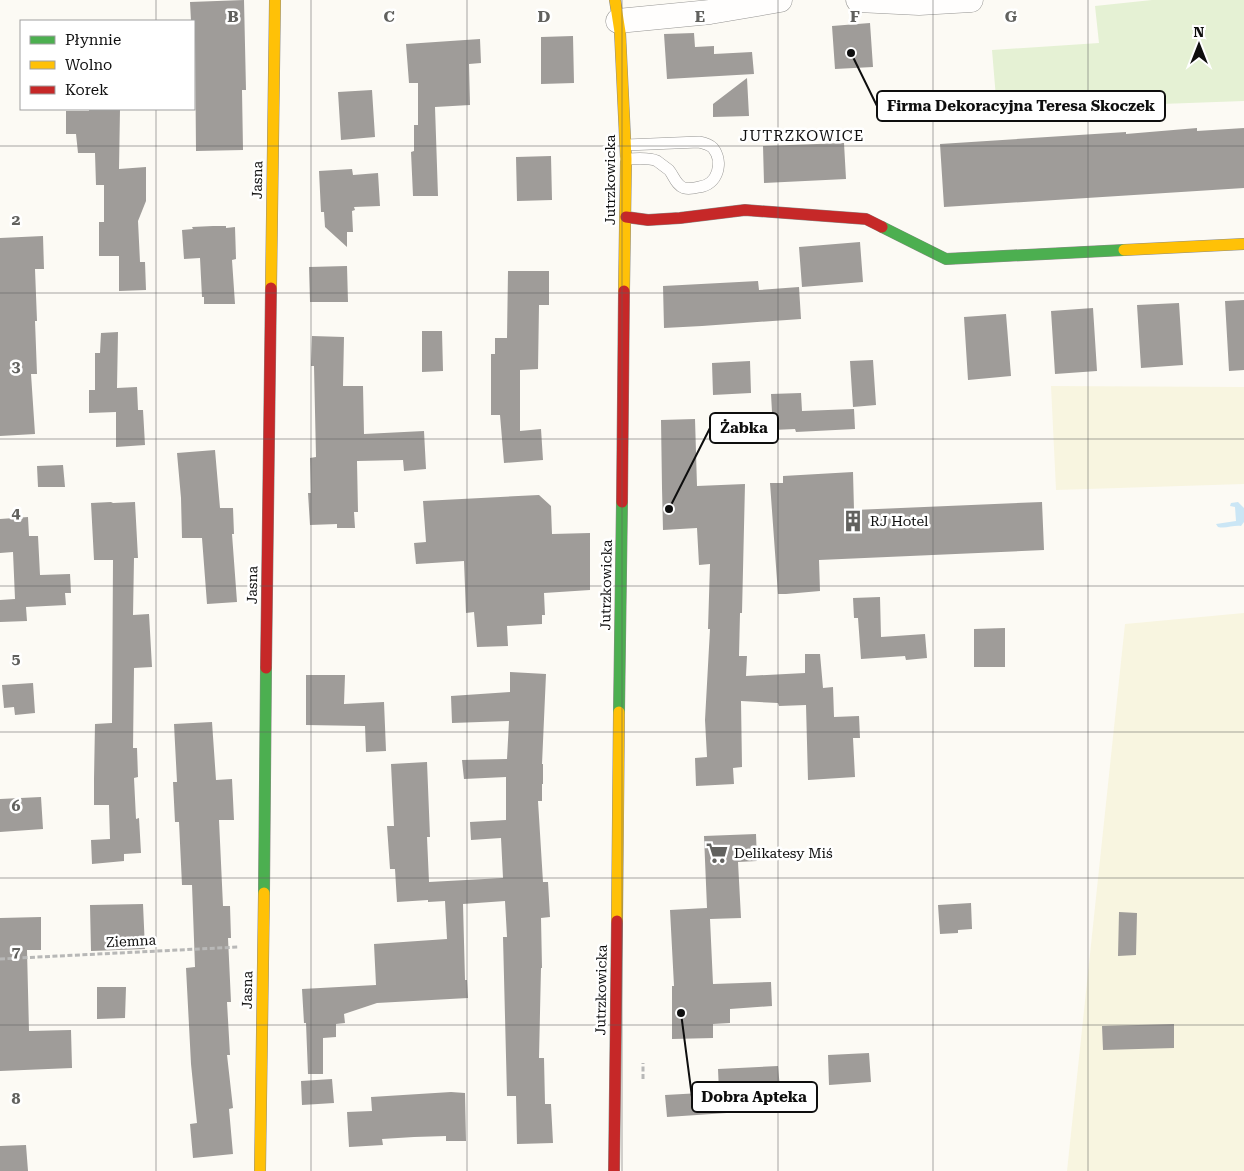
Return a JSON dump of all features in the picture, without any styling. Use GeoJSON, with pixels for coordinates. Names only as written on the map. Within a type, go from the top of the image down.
{"type":"FeatureCollection","features":[{"type":"Feature","properties":{"kind":"street","name":"Jasna"},"geometry":{"type":"LineString","coordinates":[[260,1171],[274,0]]}},
{"type":"Feature","properties":{"kind":"street"},"geometry":{"type":"LineString","coordinates":[[617,11],[710,12],[780,0]]}},
{"type":"Feature","properties":{"kind":"street"},"geometry":{"type":"LineString","coordinates":[[858,0],[919,3],[971,0]]}},
{"type":"Feature","properties":{"kind":"street","name":"Jutrzkowicka"},"geometry":{"type":"LineString","coordinates":[[614,1171],[626,216],[626,145],[617,11]]}},
{"type":"Feature","properties":{"kind":"street"},"geometry":{"type":"LineString","coordinates":[[626,216],[648,220],[746,210],[866,219],[946,259],[1244,244]]}},
{"type":"Feature","properties":{"kind":"lane"},"geometry":{"type":"LineString","coordinates":[[626,145],[699,142],[707,144],[716,155],[718,170],[710,184],[702,187],[685,188],[680,186],[670,172],[655,160],[626,159]]}},
{"type":"Feature","properties":{"kind":"path","name":"Ziemna"},"geometry":{"type":"LineString","coordinates":[[0,960],[263,946]]}},
{"type":"Feature","properties":{"kind":"shaded area"},"geometry":{"type":"Polygon","coordinates":[[[1051,386],[1244,387],[1244,484],[1056,490],[1051,386]]]}},
{"type":"Feature","properties":{"kind":"shaded area"},"geometry":{"type":"Polygon","coordinates":[[[1244,613],[1244,1171],[1067,1171],[1125,624],[1244,613]]]}},
{"type":"Feature","properties":{"kind":"green space"},"geometry":{"type":"Polygon","coordinates":[[[1152,0],[1244,0],[1244,101],[997,110],[992,50],[1099,43],[1095,6],[1152,0]]]}},
{"type":"Feature","properties":{"kind":"water"},"geometry":{"type":"Polygon","coordinates":[[[1238,502],[1244,508],[1244,522],[1241,526],[1218,527],[1216,524],[1236,521],[1235,507],[1230,506],[1231,503],[1238,502]]]}},
{"type":"Feature","properties":{"kind":"building"},"geometry":{"type":"Polygon","coordinates":[[[244,0],[246,90],[242,90],[243,150],[196,151],[195,20],[191,20],[190,2],[244,0]]]}},
{"type":"Feature","properties":{"kind":"building"},"geometry":{"type":"Polygon","coordinates":[[[870,23],[873,67],[835,69],[832,26],[870,23]]]}},
{"type":"Feature","properties":{"kind":"building"},"geometry":{"type":"Polygon","coordinates":[[[694,33],[695,47],[714,46],[714,54],[752,52],[754,74],[667,79],[664,34],[694,33]]]}},
{"type":"Feature","properties":{"kind":"building"},"geometry":{"type":"Polygon","coordinates":[[[573,36],[574,83],[541,84],[541,37],[573,36]]]}},
{"type":"Feature","properties":{"kind":"building"},"geometry":{"type":"Polygon","coordinates":[[[480,39],[481,63],[469,64],[470,105],[435,107],[438,196],[413,196],[411,152],[414,151],[414,125],[418,125],[418,83],[409,83],[406,44],[480,39]]]}},
{"type":"Feature","properties":{"kind":"building"},"geometry":{"type":"Polygon","coordinates":[[[747,78],[749,116],[713,117],[713,104],[747,78]]]}},
{"type":"Feature","properties":{"kind":"building"},"geometry":{"type":"Polygon","coordinates":[[[372,90],[375,137],[341,140],[338,92],[372,90]]]}},
{"type":"Feature","properties":{"kind":"building"},"geometry":{"type":"Polygon","coordinates":[[[120,110],[119,169],[146,167],[146,201],[138,221],[140,262],[145,262],[146,290],[119,291],[119,256],[99,256],[99,222],[104,222],[104,185],[96,185],[95,153],[78,153],[76,134],[66,134],[66,111],[120,110]]]}},
{"type":"Feature","properties":{"kind":"building"},"geometry":{"type":"Polygon","coordinates":[[[1197,128],[1197,131],[1244,128],[1244,188],[944,207],[940,144],[1126,132],[1126,134],[1197,128]]]}},
{"type":"Feature","properties":{"kind":"building"},"geometry":{"type":"Polygon","coordinates":[[[844,143],[846,179],[764,183],[763,146],[844,143]]]}},
{"type":"Feature","properties":{"kind":"building"},"geometry":{"type":"Polygon","coordinates":[[[551,156],[552,200],[517,201],[516,157],[551,156]]]}},
{"type":"Feature","properties":{"kind":"building"},"geometry":{"type":"Polygon","coordinates":[[[352,169],[353,175],[378,173],[380,206],[354,207],[355,210],[352,211],[353,232],[347,232],[347,247],[325,227],[324,212],[321,212],[319,171],[352,169]]]}},
{"type":"Feature","properties":{"kind":"building"},"geometry":{"type":"Polygon","coordinates":[[[192,227],[235,227],[236,259],[232,260],[235,304],[204,304],[200,258],[184,259],[182,230],[193,229],[192,227]]]}},
{"type":"Feature","properties":{"kind":"building"},"geometry":{"type":"Polygon","coordinates":[[[43,236],[44,269],[35,269],[37,374],[31,374],[35,434],[0,436],[0,238],[43,236]]]}},
{"type":"Feature","properties":{"kind":"building"},"geometry":{"type":"Polygon","coordinates":[[[860,242],[863,282],[802,287],[799,247],[860,242]]]}},
{"type":"Feature","properties":{"kind":"building"},"geometry":{"type":"Polygon","coordinates":[[[347,266],[348,302],[310,302],[309,267],[347,266]]]}},
{"type":"Feature","properties":{"kind":"building"},"geometry":{"type":"Polygon","coordinates":[[[508,271],[549,271],[549,305],[539,305],[538,369],[520,370],[520,431],[541,429],[543,460],[504,463],[500,415],[491,415],[491,354],[495,354],[495,338],[507,338],[508,271]]]}},
{"type":"Feature","properties":{"kind":"building"},"geometry":{"type":"Polygon","coordinates":[[[758,281],[759,290],[799,287],[801,319],[664,328],[663,286],[758,281]]]}},
{"type":"Feature","properties":{"kind":"building"},"geometry":{"type":"Polygon","coordinates":[[[1244,300],[1244,370],[1229,371],[1225,301],[1244,300]]]}},
{"type":"Feature","properties":{"kind":"building"},"geometry":{"type":"Polygon","coordinates":[[[1179,303],[1183,365],[1141,368],[1137,305],[1179,303]]]}},
{"type":"Feature","properties":{"kind":"building"},"geometry":{"type":"Polygon","coordinates":[[[1093,308],[1097,371],[1055,374],[1051,311],[1093,308]]]}},
{"type":"Feature","properties":{"kind":"building"},"geometry":{"type":"Polygon","coordinates":[[[1006,314],[1011,376],[968,380],[964,317],[1006,314]]]}},
{"type":"Feature","properties":{"kind":"building"},"geometry":{"type":"Polygon","coordinates":[[[422,331],[442,331],[443,371],[422,372],[422,331]]]}},
{"type":"Feature","properties":{"kind":"building"},"geometry":{"type":"Polygon","coordinates":[[[118,332],[117,388],[137,387],[138,410],[143,410],[145,445],[116,447],[116,412],[89,413],[89,390],[95,390],[95,353],[100,353],[101,333],[118,332]]]}},
{"type":"Feature","properties":{"kind":"building"},"geometry":{"type":"Polygon","coordinates":[[[312,336],[344,337],[343,386],[363,386],[364,434],[424,431],[426,469],[404,471],[403,460],[357,461],[358,512],[354,512],[355,528],[337,528],[337,524],[310,525],[308,493],[311,493],[310,458],[316,457],[314,366],[311,366],[312,336]]]}},
{"type":"Feature","properties":{"kind":"building"},"geometry":{"type":"Polygon","coordinates":[[[873,360],[876,405],[853,407],[850,361],[873,360]]]}},
{"type":"Feature","properties":{"kind":"building"},"geometry":{"type":"Polygon","coordinates":[[[750,361],[751,393],[713,395],[712,363],[750,361]]]}},
{"type":"Feature","properties":{"kind":"building"},"geometry":{"type":"Polygon","coordinates":[[[801,393],[802,411],[854,409],[855,429],[796,432],[795,429],[773,430],[771,394],[801,393]]]}},
{"type":"Feature","properties":{"kind":"building"},"geometry":{"type":"Polygon","coordinates":[[[695,419],[697,486],[745,484],[739,656],[747,656],[746,676],[805,673],[805,654],[820,654],[823,688],[833,687],[834,717],[859,716],[860,738],[853,738],[855,777],[808,780],[806,705],[779,706],[778,703],[741,701],[742,767],[733,768],[734,784],[696,786],[695,758],[707,757],[705,720],[710,629],[708,629],[710,564],[699,565],[697,528],[663,530],[661,420],[695,419]]]}},
{"type":"Feature","properties":{"kind":"building"},"geometry":{"type":"Polygon","coordinates":[[[215,450],[220,508],[233,508],[234,534],[232,534],[237,602],[207,604],[202,538],[182,538],[177,453],[215,450]]]}},
{"type":"Feature","properties":{"kind":"building"},"geometry":{"type":"Polygon","coordinates":[[[63,465],[65,487],[38,487],[37,466],[63,465]]]}},
{"type":"Feature","properties":{"kind":"building","name":"RJ Hotel"},"geometry":{"type":"Polygon","coordinates":[[[853,472],[854,510],[1042,502],[1044,550],[819,560],[820,591],[778,594],[770,483],[783,483],[783,476],[853,472]]]}},
{"type":"Feature","properties":{"kind":"building"},"geometry":{"type":"Polygon","coordinates":[[[539,495],[551,506],[552,534],[590,533],[590,590],[544,593],[545,615],[542,615],[542,624],[507,626],[508,646],[477,647],[474,612],[466,613],[464,561],[416,564],[414,543],[426,542],[423,501],[539,495]]]}},
{"type":"Feature","properties":{"kind":"building"},"geometry":{"type":"Polygon","coordinates":[[[135,502],[138,558],[134,558],[133,615],[149,614],[152,667],[134,668],[133,748],[137,748],[138,777],[134,778],[136,819],[139,818],[141,853],[124,854],[124,861],[92,864],[91,840],[110,839],[109,805],[94,805],[94,779],[95,724],[112,723],[113,560],[94,560],[91,503],[135,502]]]}},
{"type":"Feature","properties":{"kind":"building"},"geometry":{"type":"Polygon","coordinates":[[[28,517],[29,536],[38,536],[40,575],[70,574],[71,593],[65,593],[66,605],[26,607],[27,621],[0,622],[0,600],[15,599],[13,552],[0,553],[0,519],[28,517]]]}},
{"type":"Feature","properties":{"kind":"building"},"geometry":{"type":"Polygon","coordinates":[[[880,597],[881,637],[925,634],[927,658],[906,660],[905,656],[861,659],[858,618],[854,618],[853,598],[880,597]]]}},
{"type":"Feature","properties":{"kind":"building"},"geometry":{"type":"Polygon","coordinates":[[[1005,628],[1005,667],[974,667],[974,629],[1005,628]]]}},
{"type":"Feature","properties":{"kind":"building"},"geometry":{"type":"Polygon","coordinates":[[[510,672],[546,674],[542,801],[538,801],[543,882],[548,882],[550,917],[541,918],[542,968],[539,1058],[544,1058],[545,1104],[551,1104],[553,1143],[517,1144],[516,1096],[507,1096],[503,937],[507,937],[505,901],[463,904],[465,980],[467,980],[468,998],[377,1003],[344,1014],[345,1023],[336,1024],[336,1037],[323,1038],[323,1074],[308,1074],[306,1023],[304,1023],[302,989],[376,985],[374,944],[447,939],[445,901],[397,902],[395,869],[390,869],[387,826],[394,826],[391,764],[427,762],[430,837],[427,837],[429,882],[503,878],[501,838],[471,840],[470,822],[506,820],[506,777],[464,779],[462,760],[507,759],[509,721],[452,723],[451,696],[510,692],[510,672]]]}},
{"type":"Feature","properties":{"kind":"building"},"geometry":{"type":"Polygon","coordinates":[[[306,675],[345,675],[344,704],[384,702],[386,751],[366,752],[365,726],[306,725],[306,675]]]}},
{"type":"Feature","properties":{"kind":"building"},"geometry":{"type":"Polygon","coordinates":[[[33,683],[35,713],[15,715],[14,707],[4,708],[2,685],[33,683]]]}},
{"type":"Feature","properties":{"kind":"building"},"geometry":{"type":"Polygon","coordinates":[[[212,722],[216,780],[232,779],[234,820],[219,820],[223,906],[230,906],[231,938],[228,938],[231,1002],[227,1002],[230,1055],[227,1055],[233,1108],[229,1109],[233,1154],[193,1158],[190,1124],[197,1123],[191,1064],[186,968],[195,967],[192,885],[182,885],[179,822],[175,822],[173,782],[177,782],[174,724],[212,722]]]}},
{"type":"Feature","properties":{"kind":"building"},"geometry":{"type":"Polygon","coordinates":[[[41,797],[43,829],[0,832],[0,799],[41,797]]]}},
{"type":"Feature","properties":{"kind":"building"},"geometry":{"type":"Polygon","coordinates":[[[756,834],[757,861],[738,862],[741,918],[710,919],[713,984],[771,982],[772,1006],[730,1009],[730,1023],[713,1024],[713,1038],[672,1039],[672,986],[674,986],[670,910],[707,908],[704,836],[756,834]]]}},
{"type":"Feature","properties":{"kind":"building"},"geometry":{"type":"Polygon","coordinates":[[[971,903],[972,929],[958,930],[958,933],[940,934],[938,905],[971,903]]]}},
{"type":"Feature","properties":{"kind":"building"},"geometry":{"type":"Polygon","coordinates":[[[143,904],[145,949],[91,951],[90,905],[143,904]]]}},
{"type":"Feature","properties":{"kind":"building"},"geometry":{"type":"Polygon","coordinates":[[[1119,912],[1137,913],[1136,955],[1118,956],[1119,912]]]}},
{"type":"Feature","properties":{"kind":"building"},"geometry":{"type":"Polygon","coordinates":[[[41,917],[41,950],[27,950],[29,1031],[71,1030],[72,1068],[0,1071],[0,918],[41,917]]]}},
{"type":"Feature","properties":{"kind":"building"},"geometry":{"type":"Polygon","coordinates":[[[97,987],[126,987],[125,1018],[97,1019],[97,987]]]}},
{"type":"Feature","properties":{"kind":"building"},"geometry":{"type":"Polygon","coordinates":[[[1174,1024],[1174,1048],[1103,1050],[1102,1026],[1174,1024]]]}},
{"type":"Feature","properties":{"kind":"building"},"geometry":{"type":"Polygon","coordinates":[[[869,1053],[871,1082],[829,1085],[828,1055],[869,1053]]]}},
{"type":"Feature","properties":{"kind":"building"},"geometry":{"type":"Polygon","coordinates":[[[778,1066],[780,1089],[813,1086],[814,1107],[667,1117],[665,1095],[719,1092],[718,1069],[778,1066]]]}},
{"type":"Feature","properties":{"kind":"building"},"geometry":{"type":"Polygon","coordinates":[[[332,1079],[334,1103],[302,1105],[301,1081],[332,1079]]]}},
{"type":"Feature","properties":{"kind":"building"},"geometry":{"type":"Polygon","coordinates":[[[451,1092],[465,1093],[466,1141],[446,1141],[446,1136],[414,1137],[382,1139],[383,1145],[349,1147],[347,1112],[372,1111],[371,1097],[451,1092]]]}},
{"type":"Feature","properties":{"kind":"building"},"geometry":{"type":"Polygon","coordinates":[[[26,1145],[28,1171],[0,1171],[0,1146],[26,1145]]]}},
{"type":"Feature","properties":{"kind":"traffic: fast"},"geometry":{"type":"LineString","coordinates":[[882,227],[946,259],[1124,250]]}},
{"type":"Feature","properties":{"kind":"traffic: fast"},"geometry":{"type":"LineString","coordinates":[[619,712],[622,502]]}},
{"type":"Feature","properties":{"kind":"traffic: fast"},"geometry":{"type":"LineString","coordinates":[[264,893],[266,668]]}},
{"type":"Feature","properties":{"kind":"traffic: slow"},"geometry":{"type":"LineString","coordinates":[[271,288],[275,0]]}},
{"type":"Feature","properties":{"kind":"traffic: slow"},"geometry":{"type":"LineString","coordinates":[[615,0],[620,32],[626,159],[624,291]]}},
{"type":"Feature","properties":{"kind":"traffic: slow"},"geometry":{"type":"LineString","coordinates":[[1124,250],[1244,244]]}},
{"type":"Feature","properties":{"kind":"traffic: slow"},"geometry":{"type":"LineString","coordinates":[[617,921],[619,712]]}},
{"type":"Feature","properties":{"kind":"traffic: slow"},"geometry":{"type":"LineString","coordinates":[[260,1171],[264,893]]}},
{"type":"Feature","properties":{"kind":"traffic: jam"},"geometry":{"type":"LineString","coordinates":[[626,217],[648,220],[745,210],[866,219],[882,227]]}},
{"type":"Feature","properties":{"kind":"traffic: jam"},"geometry":{"type":"LineString","coordinates":[[266,668],[271,288]]}},
{"type":"Feature","properties":{"kind":"traffic: jam"},"geometry":{"type":"LineString","coordinates":[[622,502],[624,291]]}},
{"type":"Feature","properties":{"kind":"traffic: jam"},"geometry":{"type":"LineString","coordinates":[[614,1171],[617,921]]}},
{"type":"Feature","properties":{"kind":"place","name":"Firma Dekoracyjna Teresa Skoczek"},"geometry":{"type":"Point","coordinates":[851,53]}},
{"type":"Feature","properties":{"kind":"place","name":"Żabka"},"geometry":{"type":"Point","coordinates":[669,509]}},
{"type":"Feature","properties":{"kind":"place","name":"RJ Hotel"},"geometry":{"type":"Point","coordinates":[853,521]}},
{"type":"Feature","properties":{"kind":"place","name":"Delikatesy Miś"},"geometry":{"type":"Point","coordinates":[717,853]}},
{"type":"Feature","properties":{"kind":"place","name":"Dobra Apteka"},"geometry":{"type":"Point","coordinates":[681,1013]}},
{"type":"Feature","properties":{"kind":"district","name":"JUTRZKOWICE"},"geometry":{"type":"Point","coordinates":[802,136]}}]}
